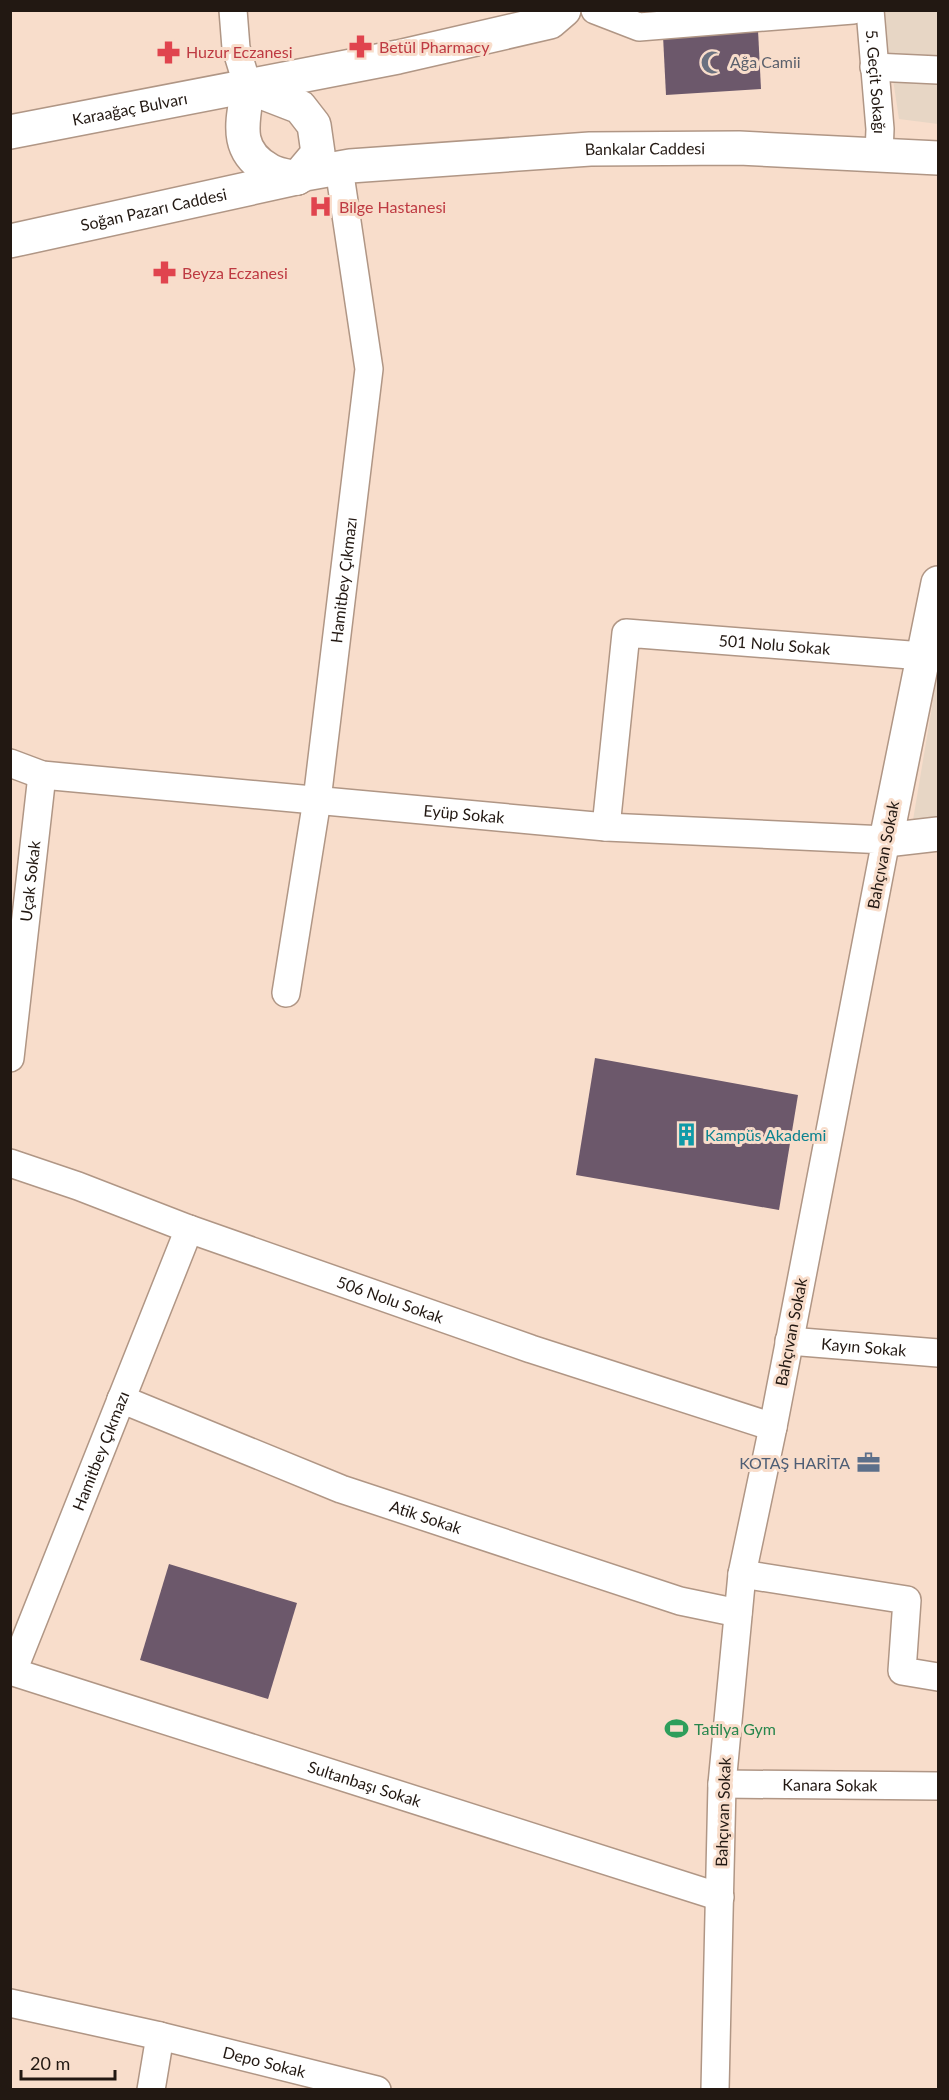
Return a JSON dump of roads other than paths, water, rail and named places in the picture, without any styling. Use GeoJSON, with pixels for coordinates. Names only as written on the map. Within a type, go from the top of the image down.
{"type":"FeatureCollection","features":[{"type":"Feature","properties":{"kind":"main road","name":"Karaağaç Bulvarı"},"geometry":{"type":"LineString","coordinates":[[10,132],[398,57],[550,22],[564,10]]}},
{"type":"Feature","properties":{"kind":"main road"},"geometry":{"type":"LineString","coordinates":[[248,87],[300,107],[314,125],[318,153],[297,178],[270,171],[248,154],[242,129],[248,87]]}},
{"type":"Feature","properties":{"kind":"main road","name":"Bankalar Caddesi"},"geometry":{"type":"LineString","coordinates":[[297,178],[305,174],[345,167],[590,149],[739,148],[939,158]]}},
{"type":"Feature","properties":{"kind":"main road","name":"Soğan Pazarı Caddesi"},"geometry":{"type":"LineString","coordinates":[[10,241],[297,178]]}},
{"type":"Feature","properties":{"kind":"main road","name":"Bahçıvan Sokak"},"geometry":{"type":"LineString","coordinates":[[886,840],[939,583]]}},
{"type":"Feature","properties":{"kind":"main road"},"geometry":{"type":"LineString","coordinates":[[886,840],[939,834]]}},
{"type":"Feature","properties":{"kind":"street"},"geometry":{"type":"LineString","coordinates":[[233,10],[237,48],[248,87]]}},
{"type":"Feature","properties":{"kind":"street"},"geometry":{"type":"LineString","coordinates":[[596,10],[639,27],[853,10]]}},
{"type":"Feature","properties":{"kind":"street","name":"5. Geçit Sokağı"},"geometry":{"type":"LineString","coordinates":[[870,10],[880,129],[879,154]]}},
{"type":"Feature","properties":{"kind":"street"},"geometry":{"type":"LineString","coordinates":[[874,67],[939,70]]}},
{"type":"Feature","properties":{"kind":"street","name":"Hamitbey Çıkmazı"},"geometry":{"type":"LineString","coordinates":[[286,993],[317,800],[369,369],[345,167]]}},
{"type":"Feature","properties":{"kind":"street","name":"501 Nolu Sokak"},"geometry":{"type":"LineString","coordinates":[[606,827],[626,633],[923,656]]}},
{"type":"Feature","properties":{"kind":"street","name":"Eyüp Sokak"},"geometry":{"type":"LineString","coordinates":[[10,763],[42,775],[606,827],[886,840]]}},
{"type":"Feature","properties":{"kind":"street","name":"Uçak Sokak"},"geometry":{"type":"LineString","coordinates":[[10,1058],[42,775]]}},
{"type":"Feature","properties":{"kind":"street","name":"Bahçıvan Sokak"},"geometry":{"type":"LineString","coordinates":[[715,2090],[722,1784],[742,1574],[773,1427],[886,840]]}},
{"type":"Feature","properties":{"kind":"street","name":"506 Nolu Sokak"},"geometry":{"type":"LineString","coordinates":[[10,1163],[78,1186],[189,1229],[531,1349],[773,1427]]}},
{"type":"Feature","properties":{"kind":"street","name":"Hamitbey Çıkmazı"},"geometry":{"type":"LineString","coordinates":[[12,1671],[189,1229]]}},
{"type":"Feature","properties":{"kind":"street","name":"Kayın Sokak"},"geometry":{"type":"LineString","coordinates":[[789,1341],[938,1344]]}},
{"type":"Feature","properties":{"kind":"street","name":"Atik Sokak"},"geometry":{"type":"LineString","coordinates":[[121,1399],[341,1489],[680,1601],[738,1613]]}},
{"type":"Feature","properties":{"kind":"street"},"geometry":{"type":"LineString","coordinates":[[742,1574],[907,1600],[902,1671],[939,1677]]}},
{"type":"Feature","properties":{"kind":"street","name":"Sultanbaşı Sokak"},"geometry":{"type":"LineString","coordinates":[[12,1671],[720,1897]]}},
{"type":"Feature","properties":{"kind":"street","name":"Kanara Sokak"},"geometry":{"type":"LineString","coordinates":[[722,1784],[939,1786]]}},
{"type":"Feature","properties":{"kind":"street","name":"Depo Sokak"},"geometry":{"type":"LineString","coordinates":[[10,2003],[160,2036],[377,2090]]}},
{"type":"Feature","properties":{"kind":"street"},"geometry":{"type":"LineString","coordinates":[[151,2090],[160,2036]]}},
{"type":"Feature","properties":{"kind":"place","name":"Betül Pharmacy"},"geometry":{"type":"Point","coordinates":[361,47]}},
{"type":"Feature","properties":{"kind":"place","name":"Huzur Eczanesi"},"geometry":{"type":"Point","coordinates":[168,52]}},
{"type":"Feature","properties":{"kind":"place","name":"Ağa Camii"},"geometry":{"type":"Point","coordinates":[712,62]}},
{"type":"Feature","properties":{"kind":"place","name":"Bilge Hastanesi"},"geometry":{"type":"Point","coordinates":[321,207]}},
{"type":"Feature","properties":{"kind":"place","name":"Beyza Eczanesi"},"geometry":{"type":"Point","coordinates":[164,273]}},
{"type":"Feature","properties":{"kind":"place","name":"Kampüs Akademi"},"geometry":{"type":"Point","coordinates":[687,1135]}},
{"type":"Feature","properties":{"kind":"place","name":"KOTAŞ HARİTA"},"geometry":{"type":"Point","coordinates":[868,1463]}},
{"type":"Feature","properties":{"kind":"place","name":"Tatilya Gym"},"geometry":{"type":"Point","coordinates":[676,1729]}}]}
